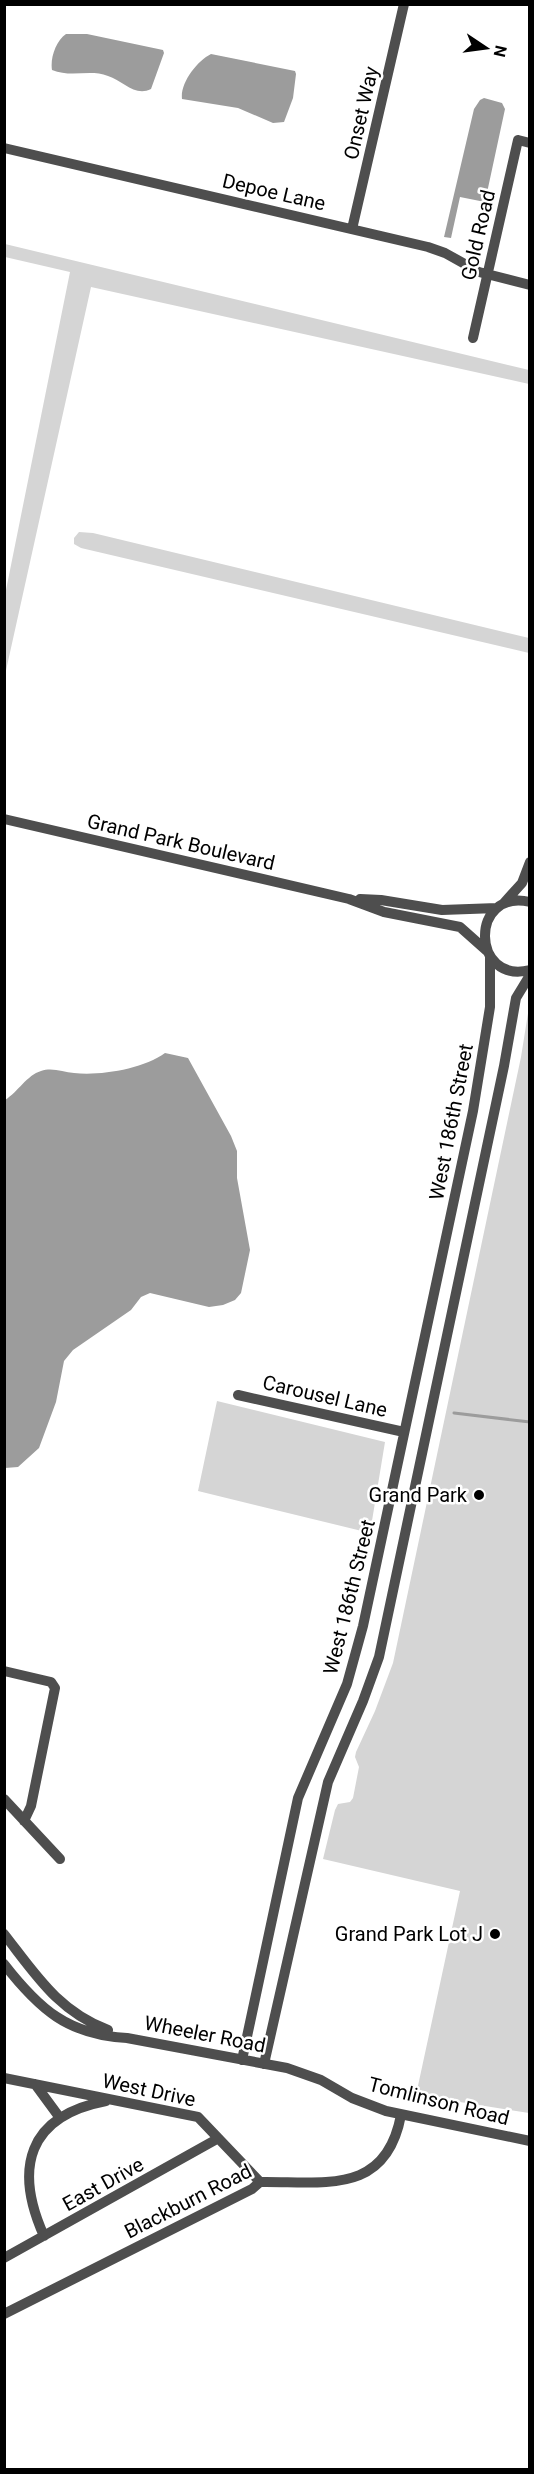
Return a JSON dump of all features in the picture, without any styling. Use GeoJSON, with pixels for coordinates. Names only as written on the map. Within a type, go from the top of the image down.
{"type":"FeatureCollection","features":[{"type":"Feature","properties":{"kind":"street","name":"Onset Way"},"geometry":{"type":"LineString","coordinates":[[352,229],[404,4]]}},
{"type":"Feature","properties":{"kind":"street","name":"Gold Road"},"geometry":{"type":"LineString","coordinates":[[473,338],[518,140],[530,143]]}},
{"type":"Feature","properties":{"kind":"street","name":"Depoe Lane"},"geometry":{"type":"LineString","coordinates":[[4,148],[436,249],[472,269],[530,285]]}},
{"type":"Feature","properties":{"kind":"street","name":"Grand Park Boulevard"},"geometry":{"type":"LineString","coordinates":[[4,819],[349,899],[384,912],[460,927],[506,969],[530,970]]}},
{"type":"Feature","properties":{"kind":"street"},"geometry":{"type":"LineString","coordinates":[[500,906],[522,883],[530,862]]}},
{"type":"Feature","properties":{"kind":"street","name":"Grand Park Boulevard"},"geometry":{"type":"LineString","coordinates":[[349,899],[381,900],[442,910],[500,906],[515,900],[530,902]]}},
{"type":"Feature","properties":{"kind":"street","name":"West 186th Street"},"geometry":{"type":"LineString","coordinates":[[242,2060],[298,1798],[355,1662],[480,1068],[490,1007],[489,954],[484,938],[485,924],[500,906]]}},
{"type":"Feature","properties":{"kind":"street","name":"West 186th Street"},"geometry":{"type":"LineString","coordinates":[[270,2065],[327,1782],[372,1678],[403,1544],[504,1066],[516,998],[530,975]]}},
{"type":"Feature","properties":{"kind":"street","name":"Carousel Lane"},"geometry":{"type":"LineString","coordinates":[[238,1395],[404,1432]]}},
{"type":"Feature","properties":{"kind":"street"},"geometry":{"type":"LineString","coordinates":[[382,1541],[403,1544]]}},
{"type":"Feature","properties":{"kind":"street"},"geometry":{"type":"LineString","coordinates":[[4,1671],[53,1685],[55,1692],[30,1806],[24,1821]]}},
{"type":"Feature","properties":{"kind":"street"},"geometry":{"type":"LineString","coordinates":[[4,1799],[60,1859]]}},
{"type":"Feature","properties":{"kind":"street","name":"Wheeler Road"},"geometry":{"type":"LineString","coordinates":[[4,1934],[49,1991],[64,2006],[85,2021],[127,2038]]}},
{"type":"Feature","properties":{"kind":"street","name":"Wheeler Road"},"geometry":{"type":"LineString","coordinates":[[4,1964],[29,1995],[51,2013],[78,2028],[107,2037],[127,2038],[270,2065]]}},
{"type":"Feature","properties":{"kind":"street","name":"Tomlinson Road"},"geometry":{"type":"LineString","coordinates":[[270,2065],[312,2076],[352,2098],[401,2115],[530,2141]]}},
{"type":"Feature","properties":{"kind":"street","name":"West Drive"},"geometry":{"type":"LineString","coordinates":[[4,2078],[198,2117],[260,2182]]}},
{"type":"Feature","properties":{"kind":"street"},"geometry":{"type":"LineString","coordinates":[[35,2084],[60,2118]]}},
{"type":"Feature","properties":{"kind":"street"},"geometry":{"type":"LineString","coordinates":[[44,2236],[30,2194],[28,2178],[29,2164],[38,2142],[60,2118],[84,2106],[112,2100]]}},
{"type":"Feature","properties":{"kind":"street","name":"Blackburn Road"},"geometry":{"type":"LineString","coordinates":[[4,2314],[252,2189],[260,2182],[333,2183],[363,2174],[387,2155],[396,2139],[401,2115]]}},
{"type":"Feature","properties":{"kind":"street","name":"East Drive"},"geometry":{"type":"LineString","coordinates":[[4,2258],[217,2139]]}},
{"type":"Feature","properties":{"kind":"shaded area"},"geometry":{"type":"Polygon","coordinates":[[[66,34],[87,34],[163,50],[164,53],[151,89],[134,90],[101,74],[66,73],[52,70],[54,50],[66,34]]]}},
{"type":"Feature","properties":{"kind":"shaded area"},"geometry":{"type":"Polygon","coordinates":[[[211,54],[295,71],[293,98],[284,122],[273,123],[238,108],[182,99],[184,86],[190,73],[211,54]]]}},
{"type":"Feature","properties":{"kind":"shaded area"},"geometry":{"type":"Polygon","coordinates":[[[484,98],[502,103],[505,109],[485,202],[460,197],[451,238],[444,237],[474,109],[484,98]]]}},
{"type":"Feature","properties":{"kind":"shaded area"},"geometry":{"type":"Polygon","coordinates":[[[5,244],[529,370],[529,384],[91,287],[5,675],[5,595],[70,272],[5,257],[5,244]]]}},
{"type":"Feature","properties":{"kind":"shaded area"},"geometry":{"type":"Polygon","coordinates":[[[79,532],[93,533],[529,638],[529,653],[81,548],[74,544],[74,538],[79,532]]]}},
{"type":"Feature","properties":{"kind":"shaded area","name":"Grand Park"},"geometry":{"type":"Polygon","coordinates":[[[529,1007],[530,2113],[416,2095],[460,1891],[323,1859],[335,1810],[338,1804],[350,1802],[353,1798],[359,1767],[355,1757],[356,1752],[375,1711],[393,1663],[521,1057],[529,1007]]]}},
{"type":"Feature","properties":{"kind":"shaded area"},"geometry":{"type":"Polygon","coordinates":[[[165,1053],[188,1058],[237,1151],[237,1178],[250,1250],[241,1293],[235,1300],[209,1307],[150,1293],[141,1297],[131,1310],[73,1350],[64,1361],[56,1402],[39,1448],[18,1467],[5,1468],[5,1100],[31,1076],[41,1071],[53,1070],[84,1074],[108,1072],[145,1063],[165,1053]]]}},
{"type":"Feature","properties":{"kind":"shaded area"},"geometry":{"type":"Polygon","coordinates":[[[217,1401],[385,1442],[370,1533],[198,1491],[217,1401]]]}},
{"type":"Feature","properties":{"kind":"waterway"},"geometry":{"type":"LineString","coordinates":[[454,1413],[530,1422]]}},
{"type":"Feature","properties":{"kind":"place","name":"Grand Park"},"geometry":{"type":"Point","coordinates":[479,1495]}},
{"type":"Feature","properties":{"kind":"place","name":"Grand Park Lot J"},"geometry":{"type":"Point","coordinates":[495,1934]}}]}
